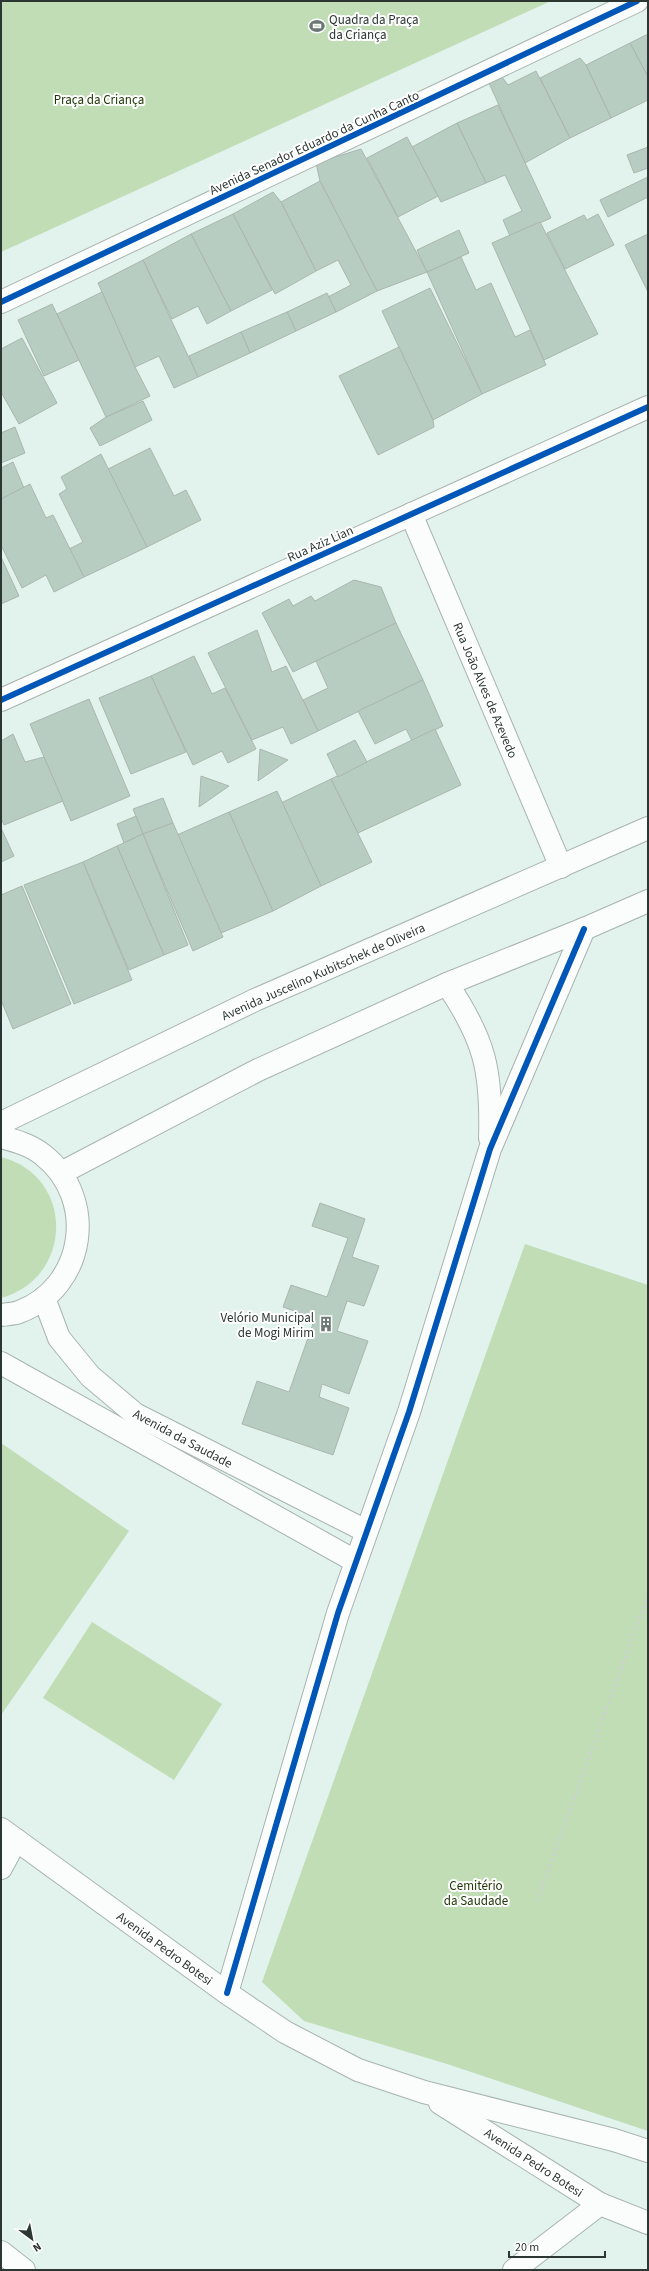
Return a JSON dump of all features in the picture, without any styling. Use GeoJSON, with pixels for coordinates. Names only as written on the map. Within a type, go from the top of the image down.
{"type":"FeatureCollection","features":[{"type":"Feature","properties":{"kind":"street","name":"Avenida Senador Eduardo da Cunha Canto"},"geometry":{"type":"LineString","coordinates":[[1,302],[637,1]]}},
{"type":"Feature","properties":{"kind":"street","name":"Rua Aziz Lian"},"geometry":{"type":"LineString","coordinates":[[1,700],[648,407]]}},
{"type":"Feature","properties":{"kind":"street","name":"Rua João Alves de Azevedo"},"geometry":{"type":"LineString","coordinates":[[411,514],[561,867]]}},
{"type":"Feature","properties":{"kind":"street","name":"Avenida Juscelino Kubitschek de Oliveira"},"geometry":{"type":"LineString","coordinates":[[1,1124],[255,1000],[648,828]]}},
{"type":"Feature","properties":{"kind":"street"},"geometry":{"type":"LineString","coordinates":[[61,1173],[258,1070],[447,984],[584,929],[648,901]]}},
{"type":"Feature","properties":{"kind":"street"},"geometry":{"type":"LineString","coordinates":[[227,1993],[338,1613],[355,1561],[409,1412],[490,1149],[584,929]]}},
{"type":"Feature","properties":{"kind":"street"},"geometry":{"type":"LineString","coordinates":[[447,984],[467,1013],[485,1056],[491,1096],[490,1149]]}},
{"type":"Feature","properties":{"kind":"street"},"geometry":{"type":"LineString","coordinates":[[1,1138],[21,1142],[43,1154],[61,1173],[74,1196],[79,1224],[75,1252],[63,1277],[44,1298],[19,1312],[1,1315]]}},
{"type":"Feature","properties":{"kind":"street","name":"Avenida da Saudade"},"geometry":{"type":"LineString","coordinates":[[44,1298],[59,1338],[90,1376],[135,1414],[366,1531]]}},
{"type":"Feature","properties":{"kind":"street","name":"Avenida da Saudade"},"geometry":{"type":"LineString","coordinates":[[1,1363],[355,1561]]}},
{"type":"Feature","properties":{"kind":"street"},"geometry":{"type":"LineString","coordinates":[[1,1868],[9,1834]]}},
{"type":"Feature","properties":{"kind":"street","name":"Avenida Pedro Botesi"},"geometry":{"type":"LineString","coordinates":[[9,1834],[227,1993],[285,2032],[358,2070],[424,2092],[614,2140],[648,2151]]}},
{"type":"Feature","properties":{"kind":"street","name":"Avenida Pedro Botesi"},"geometry":{"type":"LineString","coordinates":[[424,2092],[600,2204],[648,2223]]}},
{"type":"Feature","properties":{"kind":"street"},"geometry":{"type":"LineString","coordinates":[[514,2270],[600,2204]]}},
{"type":"Feature","properties":{"kind":"street"},"geometry":{"type":"LineString","coordinates":[[1,2252],[24,2270]]}},
{"type":"Feature","properties":{"kind":"path"},"geometry":{"type":"LineString","coordinates":[[537,1900],[648,1595]]}},
{"type":"Feature","properties":{"kind":"green space","name":"Praça da Criança"},"geometry":{"type":"Polygon","coordinates":[[[1,1],[551,1],[1,252],[1,1]]]}},
{"type":"Feature","properties":{"kind":"green space"},"geometry":{"type":"Polygon","coordinates":[[[1,1157],[25,1168],[42,1184],[53,1205],[56,1227],[53,1250],[42,1270],[25,1287],[1,1298],[1,1157]]]}},
{"type":"Feature","properties":{"kind":"green space","name":"Cemitério da Saudade"},"geometry":{"type":"Polygon","coordinates":[[[525,1244],[648,1285],[648,2131],[444,2063],[304,2021],[262,1982],[525,1244]]]}},
{"type":"Feature","properties":{"kind":"green space"},"geometry":{"type":"Polygon","coordinates":[[[1,1443],[129,1531],[1,1715],[1,1443]]]}},
{"type":"Feature","properties":{"kind":"green space"},"geometry":{"type":"Polygon","coordinates":[[[92,1622],[222,1704],[174,1780],[43,1698],[92,1622]]]}},
{"type":"Feature","properties":{"kind":"building"},"geometry":{"type":"Polygon","coordinates":[[[648,34],[648,77],[630,43],[648,34]]]}},
{"type":"Feature","properties":{"kind":"building"},"geometry":{"type":"Polygon","coordinates":[[[630,43],[648,77],[648,100],[611,118],[586,65],[630,43]]]}},
{"type":"Feature","properties":{"kind":"building"},"geometry":{"type":"Polygon","coordinates":[[[580,58],[586,65],[611,118],[570,138],[540,78],[580,58]]]}},
{"type":"Feature","properties":{"kind":"building"},"geometry":{"type":"Polygon","coordinates":[[[536,71],[570,138],[525,163],[489,83],[502,77],[508,85],[536,71]]]}},
{"type":"Feature","properties":{"kind":"building"},"geometry":{"type":"Polygon","coordinates":[[[498,105],[551,218],[510,236],[503,220],[522,211],[505,175],[486,183],[457,123],[498,105]]]}},
{"type":"Feature","properties":{"kind":"building"},"geometry":{"type":"Polygon","coordinates":[[[457,123],[486,183],[441,202],[412,147],[457,123]]]}},
{"type":"Feature","properties":{"kind":"building"},"geometry":{"type":"Polygon","coordinates":[[[407,137],[438,196],[398,217],[367,158],[407,137]]]}},
{"type":"Feature","properties":{"kind":"building"},"geometry":{"type":"Polygon","coordinates":[[[648,147],[648,168],[634,173],[627,155],[648,147]]]}},
{"type":"Feature","properties":{"kind":"building"},"geometry":{"type":"Polygon","coordinates":[[[361,149],[427,272],[377,291],[320,181],[316,163],[361,149]]]}},
{"type":"Feature","properties":{"kind":"building"},"geometry":{"type":"Polygon","coordinates":[[[648,177],[648,197],[608,217],[600,200],[648,177]]]}},
{"type":"Feature","properties":{"kind":"building"},"geometry":{"type":"Polygon","coordinates":[[[320,181],[377,291],[336,312],[328,297],[351,285],[338,260],[316,271],[281,202],[320,181]]]}},
{"type":"Feature","properties":{"kind":"building"},"geometry":{"type":"Polygon","coordinates":[[[273,192],[281,202],[316,271],[275,294],[233,214],[273,192]]]}},
{"type":"Feature","properties":{"kind":"building"},"geometry":{"type":"Polygon","coordinates":[[[233,214],[272,290],[231,311],[191,234],[233,214]]]}},
{"type":"Feature","properties":{"kind":"building"},"geometry":{"type":"Polygon","coordinates":[[[598,214],[614,245],[565,269],[547,233],[584,215],[587,220],[598,214]]]}},
{"type":"Feature","properties":{"kind":"building"},"geometry":{"type":"Polygon","coordinates":[[[540,222],[598,334],[544,360],[492,243],[540,222]]]}},
{"type":"Feature","properties":{"kind":"building"},"geometry":{"type":"Polygon","coordinates":[[[459,230],[469,253],[427,272],[417,250],[459,230]]]}},
{"type":"Feature","properties":{"kind":"building"},"geometry":{"type":"Polygon","coordinates":[[[191,234],[231,311],[207,324],[198,306],[172,319],[143,260],[191,234]]]}},
{"type":"Feature","properties":{"kind":"building"},"geometry":{"type":"Polygon","coordinates":[[[648,234],[648,292],[625,245],[648,234]]]}},
{"type":"Feature","properties":{"kind":"building"},"geometry":{"type":"Polygon","coordinates":[[[461,257],[476,290],[491,283],[515,337],[530,330],[546,365],[482,394],[427,272],[461,257]]]}},
{"type":"Feature","properties":{"kind":"building"},"geometry":{"type":"Polygon","coordinates":[[[143,260],[198,377],[174,388],[159,356],[135,367],[98,283],[143,260]]]}},
{"type":"Feature","properties":{"kind":"building"},"geometry":{"type":"Polygon","coordinates":[[[430,288],[482,394],[433,420],[382,311],[430,288]]]}},
{"type":"Feature","properties":{"kind":"building"},"geometry":{"type":"Polygon","coordinates":[[[102,292],[135,367],[150,396],[106,417],[57,314],[102,292]]]}},
{"type":"Feature","properties":{"kind":"building"},"geometry":{"type":"Polygon","coordinates":[[[327,293],[336,312],[296,331],[287,312],[327,293]]]}},
{"type":"Feature","properties":{"kind":"building"},"geometry":{"type":"Polygon","coordinates":[[[52,304],[79,360],[44,376],[18,320],[52,304]]]}},
{"type":"Feature","properties":{"kind":"building"},"geometry":{"type":"Polygon","coordinates":[[[287,312],[296,331],[250,353],[241,332],[287,312]]]}},
{"type":"Feature","properties":{"kind":"building"},"geometry":{"type":"Polygon","coordinates":[[[241,332],[250,353],[198,377],[189,356],[241,332]]]}},
{"type":"Feature","properties":{"kind":"building"},"geometry":{"type":"Polygon","coordinates":[[[22,338],[57,403],[19,424],[1,392],[1,349],[22,338]]]}},
{"type":"Feature","properties":{"kind":"building"},"geometry":{"type":"Polygon","coordinates":[[[399,347],[433,420],[434,427],[378,455],[339,376],[399,347]]]}},
{"type":"Feature","properties":{"kind":"building"},"geometry":{"type":"Polygon","coordinates":[[[143,401],[152,420],[100,446],[90,428],[106,417],[143,401]]]}},
{"type":"Feature","properties":{"kind":"building"},"geometry":{"type":"Polygon","coordinates":[[[15,427],[25,453],[1,463],[1,433],[15,427]]]}},
{"type":"Feature","properties":{"kind":"building"},"geometry":{"type":"Polygon","coordinates":[[[150,448],[174,496],[186,490],[201,520],[147,547],[108,469],[150,448]]]}},
{"type":"Feature","properties":{"kind":"building"},"geometry":{"type":"Polygon","coordinates":[[[101,454],[147,547],[84,577],[69,549],[83,542],[59,494],[67,489],[61,477],[101,454]]]}},
{"type":"Feature","properties":{"kind":"building"},"geometry":{"type":"Polygon","coordinates":[[[13,462],[24,488],[1,499],[1,468],[13,462]]]}},
{"type":"Feature","properties":{"kind":"building"},"geometry":{"type":"Polygon","coordinates":[[[30,484],[46,518],[53,515],[84,577],[54,592],[46,575],[22,588],[1,545],[1,499],[30,484]]]}},
{"type":"Feature","properties":{"kind":"building"},"geometry":{"type":"Polygon","coordinates":[[[1,557],[19,596],[1,604],[1,557]]]}},
{"type":"Feature","properties":{"kind":"building"},"geometry":{"type":"Polygon","coordinates":[[[354,580],[381,587],[396,623],[293,672],[262,613],[289,599],[293,606],[311,596],[315,601],[354,580]]]}},
{"type":"Feature","properties":{"kind":"building"},"geometry":{"type":"Polygon","coordinates":[[[396,623],[423,680],[318,731],[303,700],[328,688],[316,661],[396,623]]]}},
{"type":"Feature","properties":{"kind":"building"},"geometry":{"type":"Polygon","coordinates":[[[257,630],[272,672],[286,666],[318,731],[291,744],[283,727],[252,740],[208,653],[257,630]]]}},
{"type":"Feature","properties":{"kind":"building"},"geometry":{"type":"Polygon","coordinates":[[[194,656],[212,694],[225,688],[256,749],[228,763],[222,751],[193,765],[151,676],[194,656]]]}},
{"type":"Feature","properties":{"kind":"building"},"geometry":{"type":"Polygon","coordinates":[[[151,676],[186,752],[131,774],[99,698],[151,676]]]}},
{"type":"Feature","properties":{"kind":"building"},"geometry":{"type":"Polygon","coordinates":[[[423,680],[443,726],[412,741],[406,729],[375,744],[358,711],[423,680]]]}},
{"type":"Feature","properties":{"kind":"building"},"geometry":{"type":"Polygon","coordinates":[[[89,699],[130,796],[71,821],[30,724],[89,699]]]}},
{"type":"Feature","properties":{"kind":"building"},"geometry":{"type":"Polygon","coordinates":[[[435,729],[461,785],[358,833],[331,779],[435,729]]]}},
{"type":"Feature","properties":{"kind":"building"},"geometry":{"type":"Polygon","coordinates":[[[13,734],[25,762],[44,757],[63,801],[4,825],[1,818],[1,741],[13,734]]]}},
{"type":"Feature","properties":{"kind":"building"},"geometry":{"type":"Polygon","coordinates":[[[355,740],[367,762],[338,777],[327,754],[355,740]]]}},
{"type":"Feature","properties":{"kind":"building"},"geometry":{"type":"Polygon","coordinates":[[[260,749],[288,760],[258,781],[260,749]]]}},
{"type":"Feature","properties":{"kind":"building"},"geometry":{"type":"Polygon","coordinates":[[[201,776],[229,786],[199,807],[201,776]]]}},
{"type":"Feature","properties":{"kind":"building"},"geometry":{"type":"Polygon","coordinates":[[[331,779],[372,862],[321,886],[281,803],[331,779]]]}},
{"type":"Feature","properties":{"kind":"building"},"geometry":{"type":"Polygon","coordinates":[[[277,791],[321,886],[273,911],[229,812],[277,791]]]}},
{"type":"Feature","properties":{"kind":"building"},"geometry":{"type":"Polygon","coordinates":[[[163,798],[173,823],[143,834],[133,809],[163,798]]]}},
{"type":"Feature","properties":{"kind":"building"},"geometry":{"type":"Polygon","coordinates":[[[229,812],[273,911],[221,933],[177,835],[229,812]]]}},
{"type":"Feature","properties":{"kind":"building"},"geometry":{"type":"Polygon","coordinates":[[[136,816],[143,834],[124,843],[117,824],[136,816]]]}},
{"type":"Feature","properties":{"kind":"building"},"geometry":{"type":"Polygon","coordinates":[[[173,823],[223,937],[193,951],[143,834],[173,823]]]}},
{"type":"Feature","properties":{"kind":"building"},"geometry":{"type":"Polygon","coordinates":[[[1,828],[14,856],[1,862],[1,828]]]}},
{"type":"Feature","properties":{"kind":"building"},"geometry":{"type":"Polygon","coordinates":[[[143,834],[188,945],[164,955],[117,846],[143,834]]]}},
{"type":"Feature","properties":{"kind":"building"},"geometry":{"type":"Polygon","coordinates":[[[117,846],[164,955],[129,970],[83,862],[117,846]]]}},
{"type":"Feature","properties":{"kind":"building"},"geometry":{"type":"Polygon","coordinates":[[[83,862],[132,980],[74,1004],[24,885],[83,862]]]}},
{"type":"Feature","properties":{"kind":"building"},"geometry":{"type":"Polygon","coordinates":[[[22,886],[71,1004],[13,1029],[1,1000],[1,895],[22,886]]]}},
{"type":"Feature","properties":{"kind":"building","name":"Velório Municipal de Mogi Mirim"},"geometry":{"type":"Polygon","coordinates":[[[320,1203],[365,1219],[352,1257],[379,1266],[364,1306],[347,1301],[337,1331],[368,1341],[349,1394],[322,1384],[319,1397],[349,1408],[333,1455],[242,1424],[257,1381],[289,1392],[315,1318],[283,1307],[291,1285],[327,1297],[348,1238],[312,1226],[320,1203]]]}},
{"type":"Feature","properties":{"kind":"cycle path"},"geometry":{"type":"LineString","coordinates":[[1,302],[637,1]]}},
{"type":"Feature","properties":{"kind":"cycle path"},"geometry":{"type":"LineString","coordinates":[[1,700],[648,407]]}},
{"type":"Feature","properties":{"kind":"cycle path"},"geometry":{"type":"LineString","coordinates":[[227,1993],[338,1613],[409,1412],[490,1149],[584,929]]}},
{"type":"Feature","properties":{"kind":"place","name":"Quadra da Praça da Criança"},"geometry":{"type":"Point","coordinates":[317,26]}},
{"type":"Feature","properties":{"kind":"place","name":"Velório Municipal de Mogi Mirim"},"geometry":{"type":"Point","coordinates":[326,1324]}}]}
